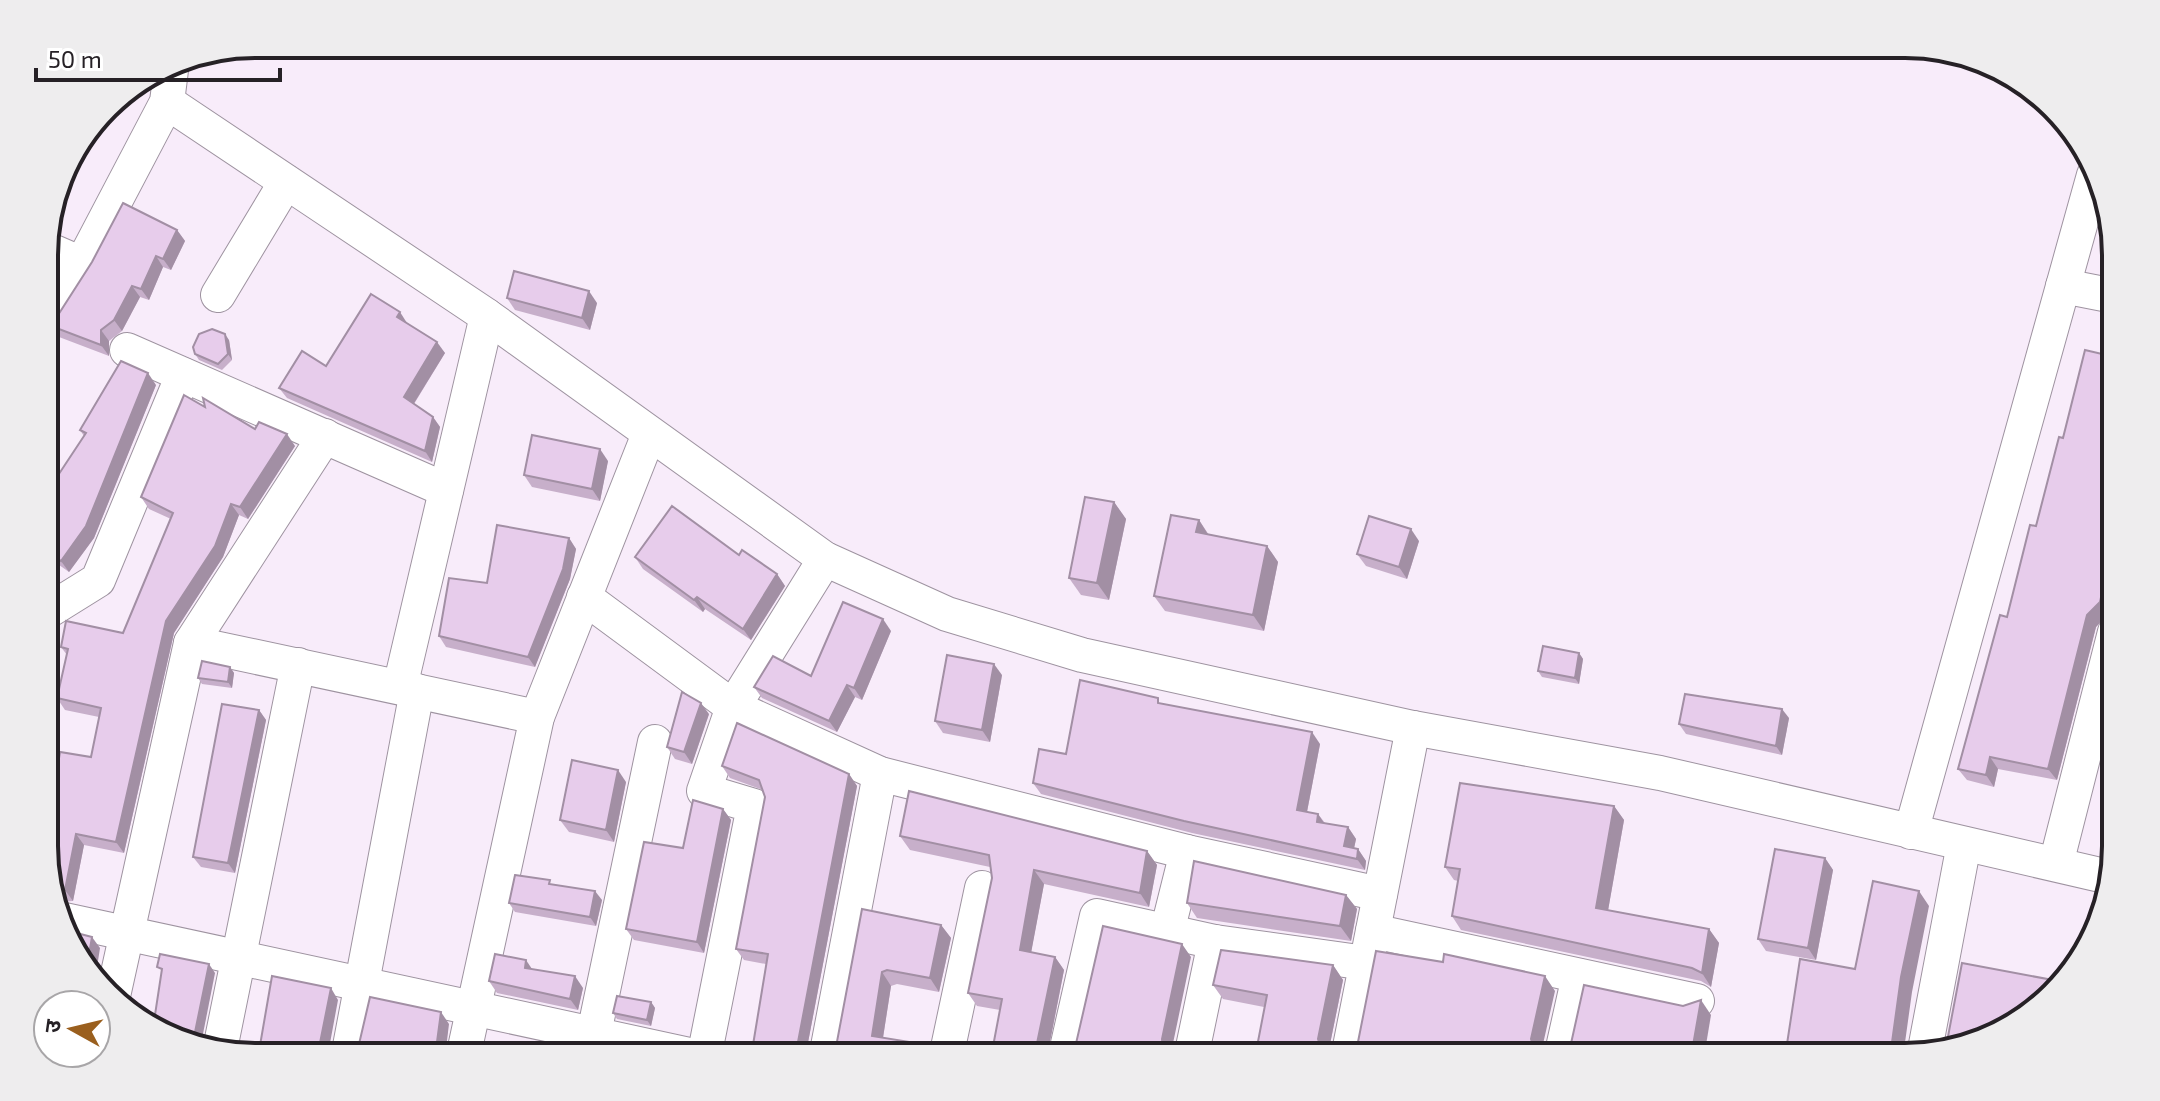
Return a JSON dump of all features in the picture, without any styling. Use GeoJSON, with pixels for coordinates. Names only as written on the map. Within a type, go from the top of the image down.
{"type":"FeatureCollection","features":[{"type":"Feature","properties":{"kind":"street"},"geometry":{"type":"LineString","coordinates":[[169,78],[286,182],[487,316],[825,559],[947,614],[1082,655],[1413,728],[1660,773],[2099,875]]}},
{"type":"Feature","properties":{"kind":"street"},"geometry":{"type":"LineString","coordinates":[[58,302],[82,264],[165,80]]}},
{"type":"Feature","properties":{"kind":"street"},"geometry":{"type":"LineString","coordinates":[[218,295],[286,182]]}},
{"type":"Feature","properties":{"kind":"street"},"geometry":{"type":"LineString","coordinates":[[1911,832],[2090,188]]}},
{"type":"Feature","properties":{"kind":"street"},"geometry":{"type":"LineString","coordinates":[[58,254],[82,264]]}},
{"type":"Feature","properties":{"kind":"street"},"geometry":{"type":"LineString","coordinates":[[2063,286],[2102,294]]}},
{"type":"Feature","properties":{"kind":"street"},"geometry":{"type":"LineString","coordinates":[[351,1043],[408,689],[446,490],[487,316]]}},
{"type":"Feature","properties":{"kind":"street"},"geometry":{"type":"LineString","coordinates":[[127,350],[446,490]]}},
{"type":"Feature","properties":{"kind":"street"},"geometry":{"type":"LineString","coordinates":[[58,605],[98,580],[183,375]]}},
{"type":"Feature","properties":{"kind":"street"},"geometry":{"type":"LineString","coordinates":[[466,1043],[537,717],[649,434]]}},
{"type":"Feature","properties":{"kind":"street"},"geometry":{"type":"LineString","coordinates":[[115,984],[191,643],[325,436]]}},
{"type":"Feature","properties":{"kind":"street"},"geometry":{"type":"LineString","coordinates":[[704,1043],[754,806],[704,791],[733,707],[825,559]]}},
{"type":"Feature","properties":{"kind":"street"},"geometry":{"type":"LineString","coordinates":[[584,597],[733,707],[880,774],[1187,852],[1380,894]]}},
{"type":"Feature","properties":{"kind":"street"},"geometry":{"type":"LineString","coordinates":[[191,643],[537,717]]}},
{"type":"Feature","properties":{"kind":"street"},"geometry":{"type":"LineString","coordinates":[[222,1040],[298,665]]}},
{"type":"Feature","properties":{"kind":"street"},"geometry":{"type":"LineString","coordinates":[[2056,864],[2102,683]]}},
{"type":"Feature","properties":{"kind":"street"},"geometry":{"type":"LineString","coordinates":[[1351,1043],[1413,728]]}},
{"type":"Feature","properties":{"kind":"street"},"geometry":{"type":"LineString","coordinates":[[592,1043],[655,742]]}},
{"type":"Feature","properties":{"kind":"street"},"geometry":{"type":"LineString","coordinates":[[829,1043],[880,774]]}},
{"type":"Feature","properties":{"kind":"street"},"geometry":{"type":"LineString","coordinates":[[1927,1042],[1964,844]]}},
{"type":"Feature","properties":{"kind":"street"},"geometry":{"type":"LineString","coordinates":[[1167,932],[1187,852]]}},
{"type":"Feature","properties":{"kind":"street"},"geometry":{"type":"LineString","coordinates":[[949,1043],[982,888]]}},
{"type":"Feature","properties":{"kind":"street"},"geometry":{"type":"LineString","coordinates":[[1068,1043],[1097,916],[1215,942],[1370,947],[1579,976],[1697,1001]]}},
{"type":"Feature","properties":{"kind":"street"},"geometry":{"type":"LineString","coordinates":[[73,922],[474,1008],[582,1043]]}},
{"type":"Feature","properties":{"kind":"street"},"geometry":{"type":"LineString","coordinates":[[1194,1043],[1215,942]]}},
{"type":"Feature","properties":{"kind":"street"},"geometry":{"type":"LineString","coordinates":[[1564,1043],[1579,976]]}},
{"type":"Feature","properties":{"kind":"building"},"geometry":{"type":"Polygon","coordinates":[[[123,203],[177,230],[163,259],[156,256],[141,289],[132,286],[114,320],[101,330],[101,345],[58,329],[58,315],[92,262],[123,203]]]}},
{"type":"Feature","properties":{"kind":"building"},"geometry":{"type":"Polygon","coordinates":[[[514,271],[589,291],[582,318],[507,298],[514,271]]]}},
{"type":"Feature","properties":{"kind":"building"},"geometry":{"type":"Polygon","coordinates":[[[371,294],[400,312],[397,317],[437,342],[404,397],[433,417],[425,451],[279,388],[302,351],[326,366],[371,294]]]}},
{"type":"Feature","properties":{"kind":"building"},"geometry":{"type":"Polygon","coordinates":[[[212,329],[225,334],[228,354],[218,364],[195,354],[193,347],[199,334],[212,329]]]}},
{"type":"Feature","properties":{"kind":"building"},"geometry":{"type":"Polygon","coordinates":[[[2085,350],[2102,354],[2102,593],[2100,602],[2087,615],[2048,769],[1990,757],[1986,775],[1958,769],[2000,615],[2007,617],[2030,525],[2036,526],[2059,437],[2063,438],[2085,350]]]}},
{"type":"Feature","properties":{"kind":"building"},"geometry":{"type":"Polygon","coordinates":[[[121,361],[148,373],[86,526],[61,561],[58,559],[58,475],[86,433],[80,430],[121,361]]]}},
{"type":"Feature","properties":{"kind":"building"},"geometry":{"type":"Polygon","coordinates":[[[184,395],[205,407],[203,398],[255,429],[259,422],[287,434],[240,507],[231,504],[215,546],[166,621],[116,842],[76,834],[64,890],[58,846],[60,752],[91,757],[101,708],[58,698],[68,649],[61,647],[66,621],[123,633],[173,513],[141,497],[184,395]]]}},
{"type":"Feature","properties":{"kind":"building"},"geometry":{"type":"Polygon","coordinates":[[[532,435],[600,449],[592,489],[524,475],[532,435]]]}},
{"type":"Feature","properties":{"kind":"building"},"geometry":{"type":"Polygon","coordinates":[[[1085,497],[1114,502],[1097,583],[1069,578],[1085,497]]]}},
{"type":"Feature","properties":{"kind":"building"},"geometry":{"type":"Polygon","coordinates":[[[672,506],[739,555],[742,550],[777,574],[743,629],[697,597],[694,600],[635,557],[672,506]]]}},
{"type":"Feature","properties":{"kind":"building"},"geometry":{"type":"Polygon","coordinates":[[[1171,515],[1199,520],[1196,532],[1267,546],[1253,615],[1154,596],[1171,515]]]}},
{"type":"Feature","properties":{"kind":"building"},"geometry":{"type":"Polygon","coordinates":[[[1369,516],[1411,529],[1399,567],[1357,554],[1369,516]]]}},
{"type":"Feature","properties":{"kind":"building"},"geometry":{"type":"Polygon","coordinates":[[[497,525],[569,538],[563,569],[528,657],[439,636],[449,578],[487,583],[497,525]]]}},
{"type":"Feature","properties":{"kind":"building"},"geometry":{"type":"Polygon","coordinates":[[[843,602],[883,619],[854,688],[847,685],[829,721],[754,687],[773,656],[811,676],[843,602]]]}},
{"type":"Feature","properties":{"kind":"building"},"geometry":{"type":"Polygon","coordinates":[[[1543,646],[1579,653],[1575,678],[1538,671],[1543,646]]]}},
{"type":"Feature","properties":{"kind":"building"},"geometry":{"type":"Polygon","coordinates":[[[947,655],[994,664],[982,730],[935,721],[947,655]]]}},
{"type":"Feature","properties":{"kind":"building"},"geometry":{"type":"Polygon","coordinates":[[[202,661],[230,667],[228,682],[198,678],[202,661]]]}},
{"type":"Feature","properties":{"kind":"building"},"geometry":{"type":"Polygon","coordinates":[[[1080,680],[1158,698],[1158,703],[1312,732],[1297,810],[1318,814],[1317,822],[1348,827],[1344,846],[1358,849],[1357,859],[1184,821],[1033,783],[1039,749],[1066,754],[1080,680]]]}},
{"type":"Feature","properties":{"kind":"building"},"geometry":{"type":"Polygon","coordinates":[[[682,692],[701,703],[684,752],[667,747],[682,692]]]}},
{"type":"Feature","properties":{"kind":"building"},"geometry":{"type":"Polygon","coordinates":[[[1685,694],[1782,709],[1776,746],[1679,724],[1685,694]]]}},
{"type":"Feature","properties":{"kind":"building"},"geometry":{"type":"Polygon","coordinates":[[[222,704],[259,710],[228,863],[193,857],[222,704]]]}},
{"type":"Feature","properties":{"kind":"building"},"geometry":{"type":"Polygon","coordinates":[[[737,723],[849,774],[798,1043],[753,1043],[768,954],[736,949],[765,797],[759,780],[722,766],[737,723]]]}},
{"type":"Feature","properties":{"kind":"building"},"geometry":{"type":"Polygon","coordinates":[[[572,760],[618,770],[606,830],[560,820],[572,760]]]}},
{"type":"Feature","properties":{"kind":"building"},"geometry":{"type":"Polygon","coordinates":[[[1460,783],[1614,806],[1596,908],[1709,929],[1702,973],[1692,968],[1452,916],[1460,869],[1445,867],[1460,783]]]}},
{"type":"Feature","properties":{"kind":"building"},"geometry":{"type":"Polygon","coordinates":[[[909,791],[1147,851],[1140,893],[1034,870],[1020,950],[1055,957],[1037,1043],[994,1043],[1002,999],[968,993],[992,878],[989,855],[900,836],[909,791]]]}},
{"type":"Feature","properties":{"kind":"building"},"geometry":{"type":"Polygon","coordinates":[[[693,800],[723,809],[697,942],[626,929],[644,842],[683,848],[693,800]]]}},
{"type":"Feature","properties":{"kind":"building"},"geometry":{"type":"Polygon","coordinates":[[[1775,849],[1825,858],[1808,948],[1758,939],[1775,849]]]}},
{"type":"Feature","properties":{"kind":"building"},"geometry":{"type":"Polygon","coordinates":[[[1194,861],[1346,895],[1340,926],[1187,903],[1194,861]]]}},
{"type":"Feature","properties":{"kind":"building"},"geometry":{"type":"Polygon","coordinates":[[[515,875],[595,891],[590,917],[509,903],[515,875]]]}},
{"type":"Feature","properties":{"kind":"building"},"geometry":{"type":"Polygon","coordinates":[[[1873,881],[1919,891],[1901,977],[1892,1043],[1787,1043],[1800,959],[1855,969],[1873,881]]]}},
{"type":"Feature","properties":{"kind":"building"},"geometry":{"type":"Polygon","coordinates":[[[862,909],[941,925],[930,978],[887,970],[882,972],[872,1036],[916,1043],[837,1043],[862,909]]]}},
{"type":"Feature","properties":{"kind":"building"},"geometry":{"type":"Polygon","coordinates":[[[1103,926],[1182,944],[1162,1043],[1076,1043],[1103,926]]]}},
{"type":"Feature","properties":{"kind":"building"},"geometry":{"type":"Polygon","coordinates":[[[79,934],[92,937],[89,952],[79,934]]]}},
{"type":"Feature","properties":{"kind":"building"},"geometry":{"type":"Polygon","coordinates":[[[1221,950],[1333,965],[1319,1043],[1258,1043],[1267,995],[1213,985],[1221,950]]]}},
{"type":"Feature","properties":{"kind":"building"},"geometry":{"type":"Polygon","coordinates":[[[1376,951],[1443,962],[1444,954],[1545,976],[1532,1043],[1358,1043],[1376,951]]]}},
{"type":"Feature","properties":{"kind":"building"},"geometry":{"type":"Polygon","coordinates":[[[160,954],[209,964],[195,1033],[155,1015],[162,969],[157,967],[160,954]]]}},
{"type":"Feature","properties":{"kind":"building"},"geometry":{"type":"Polygon","coordinates":[[[495,954],[526,960],[525,968],[575,976],[570,999],[489,981],[495,954]]]}},
{"type":"Feature","properties":{"kind":"building"},"geometry":{"type":"Polygon","coordinates":[[[1962,963],[2050,979],[2014,1010],[1992,1023],[1948,1038],[1962,963]]]}},
{"type":"Feature","properties":{"kind":"building"},"geometry":{"type":"Polygon","coordinates":[[[272,976],[331,988],[320,1043],[260,1043],[272,976]]]}},
{"type":"Feature","properties":{"kind":"building"},"geometry":{"type":"Polygon","coordinates":[[[1584,985],[1683,1006],[1701,1000],[1693,1043],[1571,1043],[1584,985]]]}},
{"type":"Feature","properties":{"kind":"building"},"geometry":{"type":"Polygon","coordinates":[[[617,996],[651,1002],[647,1020],[613,1013],[617,996]]]}},
{"type":"Feature","properties":{"kind":"building"},"geometry":{"type":"Polygon","coordinates":[[[370,997],[441,1012],[437,1043],[359,1043],[370,997]]]}}]}
